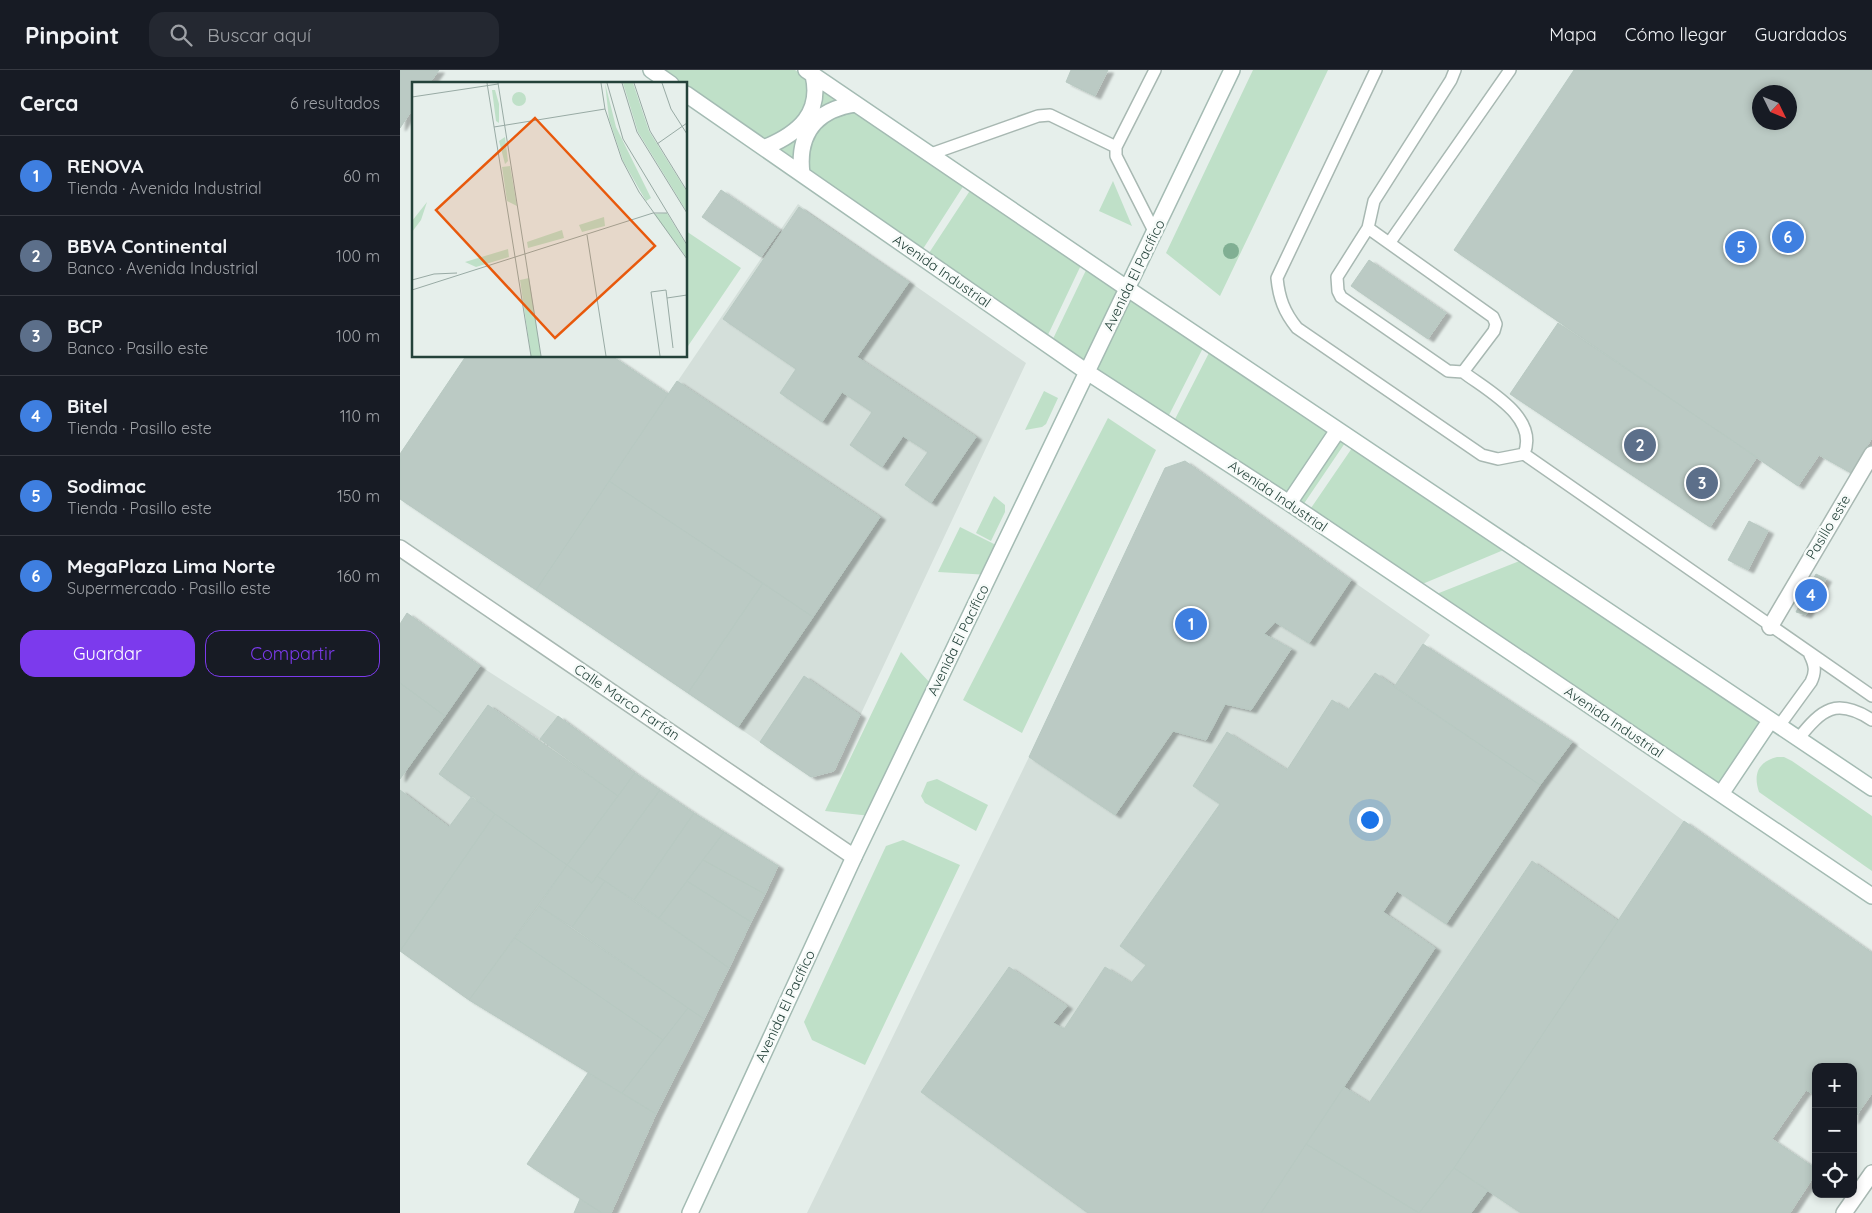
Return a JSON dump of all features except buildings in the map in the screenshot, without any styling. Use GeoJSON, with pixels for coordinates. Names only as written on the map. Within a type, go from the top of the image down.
{"type":"FeatureCollection","features":[{"type":"Feature","properties":{"kind":"main road"},"geometry":{"type":"LineString","coordinates":[[651,70],[668,82]]}},
{"type":"Feature","properties":{"kind":"main road","name":"Avenida El Pacífico"},"geometry":{"type":"LineString","coordinates":[[690,1213],[854,857],[1232,70]]}},
{"type":"Feature","properties":{"kind":"main road"},"geometry":{"type":"LineString","coordinates":[[810,72],[928,155],[1872,788]]}},
{"type":"Feature","properties":{"kind":"main road"},"geometry":{"type":"LineString","coordinates":[[766,147],[790,136],[808,115],[815,103],[817,91],[810,72]]}},
{"type":"Feature","properties":{"kind":"main road","name":"Avenida Industrial"},"geometry":{"type":"LineString","coordinates":[[688,95],[766,147],[1087,372],[1289,503],[1872,896]]}},
{"type":"Feature","properties":{"kind":"main road"},"geometry":{"type":"LineString","coordinates":[[802,174],[801,146],[818,119],[830,110],[855,104]]}},
{"type":"Feature","properties":{"kind":"main road"},"geometry":{"type":"LineString","coordinates":[[1289,503],[1338,430]]}},
{"type":"Feature","properties":{"kind":"main road","name":"Pasillo este"},"geometry":{"type":"LineString","coordinates":[[1770,627],[1872,454]]}},
{"type":"Feature","properties":{"kind":"main road","name":"Calle Marco Farfán"},"geometry":{"type":"LineString","coordinates":[[400,548],[854,857]]}},
{"type":"Feature","properties":{"kind":"main road"},"geometry":{"type":"LineString","coordinates":[[1721,794],[1775,724]]}},
{"type":"Feature","properties":{"kind":"main road"},"geometry":{"type":"LineString","coordinates":[[1844,1213],[1872,1172]]}},
{"type":"Feature","properties":{"kind":"lane"},"geometry":{"type":"LineString","coordinates":[[1155,70],[1116,147],[1116,156],[1155,233]]}},
{"type":"Feature","properties":{"kind":"lane"},"geometry":{"type":"LineString","coordinates":[[1376,70],[1278,278],[1278,293],[1283,306],[1297,328],[1482,455],[1498,459],[1524,454],[1810,655],[1872,696]]}},
{"type":"Feature","properties":{"kind":"lane"},"geometry":{"type":"LineString","coordinates":[[1455,70],[1451,80],[1374,201],[1368,228],[1338,277],[1338,291],[1341,297],[1448,371],[1463,372],[1515,414],[1523,423],[1527,434],[1528,445],[1524,454]]}},
{"type":"Feature","properties":{"kind":"lane"},"geometry":{"type":"LineString","coordinates":[[1390,242],[1510,70]]}},
{"type":"Feature","properties":{"kind":"lane"},"geometry":{"type":"LineString","coordinates":[[928,155],[1038,116],[1050,115],[1116,147]]}},
{"type":"Feature","properties":{"kind":"lane"},"geometry":{"type":"LineString","coordinates":[[1368,228],[1493,317],[1496,324],[1494,331],[1463,372]]}},
{"type":"Feature","properties":{"kind":"lane"},"geometry":{"type":"LineString","coordinates":[[1775,724],[1811,682],[1815,674],[1814,664],[1810,655]]}},
{"type":"Feature","properties":{"kind":"lane"},"geometry":{"type":"LineString","coordinates":[[1798,739],[1822,712],[1841,706],[1858,711],[1872,720]]}},
{"type":"Feature","properties":{"kind":"shaded area"},"geometry":{"type":"Polygon","coordinates":[[[798,204],[1026,363],[834,771],[811,777],[536,590],[798,204]]]}},
{"type":"Feature","properties":{"kind":"shaded area"},"geometry":{"type":"Polygon","coordinates":[[[1351,580],[1430,635],[1394,687],[1375,674],[1348,710],[1287,770],[1227,732],[1193,786],[1220,804],[1120,946],[1146,965],[1131,983],[1105,967],[1064,1029],[1053,1023],[1067,1006],[1009,967],[921,1092],[1088,1213],[807,1213],[1029,757],[1115,815],[1173,731],[1206,740],[1225,704],[1251,710],[1291,650],[1264,634],[1275,622],[1309,643],[1351,580]]]}},
{"type":"Feature","properties":{"kind":"shaded area"},"geometry":{"type":"Polygon","coordinates":[[[480,666],[558,716],[540,739],[488,705],[472,796],[449,827],[400,791],[400,779],[480,666]]]}},
{"type":"Feature","properties":{"kind":"shaded area"},"geometry":{"type":"Polygon","coordinates":[[[1572,742],[1684,821],[1618,921],[1532,861],[1369,1103],[1344,1087],[1383,912],[1397,891],[1446,924],[1540,785],[1572,742]]]}},
{"type":"Feature","properties":{"kind":"shaded area"},"geometry":{"type":"Polygon","coordinates":[[[1488,1190],[1521,1213],[1471,1213],[1488,1190]]]}},
{"type":"Feature","properties":{"kind":"green space"},"geometry":{"type":"Polygon","coordinates":[[[652,70],[795,70],[964,185],[921,252],[688,94],[688,82],[669,82],[652,70]]]}},
{"type":"Feature","properties":{"kind":"green space"},"geometry":{"type":"Polygon","coordinates":[[[1253,70],[1328,70],[1220,296],[1166,253],[1253,70]]]}},
{"type":"Feature","properties":{"kind":"green space"},"geometry":{"type":"Polygon","coordinates":[[[1113,181],[1132,226],[1099,211],[1113,181]]]}},
{"type":"Feature","properties":{"kind":"green space"},"geometry":{"type":"Polygon","coordinates":[[[971,189],[1082,263],[1046,339],[927,256],[971,189]]]}},
{"type":"Feature","properties":{"kind":"green space"},"geometry":{"type":"Polygon","coordinates":[[[688,232],[741,268],[688,346],[688,232]]]}},
{"type":"Feature","properties":{"kind":"green space"},"geometry":{"type":"Polygon","coordinates":[[[1088,266],[1124,290],[1086,366],[1051,343],[1088,266]]]}},
{"type":"Feature","properties":{"kind":"green space"},"geometry":{"type":"Polygon","coordinates":[[[1130,294],[1205,344],[1167,419],[1091,371],[1130,294]]]}},
{"type":"Feature","properties":{"kind":"green space"},"geometry":{"type":"Polygon","coordinates":[[[1211,349],[1347,440],[1301,508],[1173,423],[1211,349]]]}},
{"type":"Feature","properties":{"kind":"green space"},"geometry":{"type":"Polygon","coordinates":[[[1044,391],[1058,398],[1046,424],[1042,427],[1025,430],[1044,391]]]}},
{"type":"Feature","properties":{"kind":"green space"},"geometry":{"type":"Polygon","coordinates":[[[1108,418],[1156,450],[1022,733],[963,700],[1108,418]]]}},
{"type":"Feature","properties":{"kind":"green space"},"geometry":{"type":"Polygon","coordinates":[[[1352,448],[1506,549],[1420,585],[1309,511],[1352,448]]]}},
{"type":"Feature","properties":{"kind":"green space"},"geometry":{"type":"Polygon","coordinates":[[[994,496],[1005,505],[1005,512],[991,541],[976,533],[994,496]]]}},
{"type":"Feature","properties":{"kind":"green space"},"geometry":{"type":"Polygon","coordinates":[[[960,527],[1002,548],[990,575],[938,572],[960,527]]]}},
{"type":"Feature","properties":{"kind":"green space"},"geometry":{"type":"Polygon","coordinates":[[[1522,560],[1760,721],[1718,784],[1434,595],[1522,560]]]}},
{"type":"Feature","properties":{"kind":"green space"},"geometry":{"type":"Polygon","coordinates":[[[901,652],[933,686],[871,816],[825,811],[901,652]]]}},
{"type":"Feature","properties":{"kind":"green space"},"geometry":{"type":"Polygon","coordinates":[[[1777,757],[1784,757],[1792,761],[1872,816],[1872,871],[1759,792],[1757,774],[1761,766],[1765,762],[1777,757]]]}},
{"type":"Feature","properties":{"kind":"green space"},"geometry":{"type":"Polygon","coordinates":[[[937,779],[988,805],[976,831],[925,803],[921,796],[927,782],[937,779]]]}},
{"type":"Feature","properties":{"kind":"green space"},"geometry":{"type":"Polygon","coordinates":[[[903,840],[960,865],[865,1065],[812,1040],[804,1022],[886,846],[903,840]]]}},
{"type":"Feature","properties":{"kind":"place","name":"MegaPlaza Lima Norte"},"geometry":{"type":"Point","coordinates":[1788,237]}},
{"type":"Feature","properties":{"kind":"place","name":"Sodimac"},"geometry":{"type":"Point","coordinates":[1741,247]}},
{"type":"Feature","properties":{"kind":"place","name":"BBVA Continental"},"geometry":{"type":"Point","coordinates":[1640,445]}},
{"type":"Feature","properties":{"kind":"place","name":"BCP"},"geometry":{"type":"Point","coordinates":[1702,483]}},
{"type":"Feature","properties":{"kind":"place","name":"Bitel"},"geometry":{"type":"Point","coordinates":[1811,595]}},
{"type":"Feature","properties":{"kind":"place","name":"RENOVA"},"geometry":{"type":"Point","coordinates":[1191,624]}}]}
